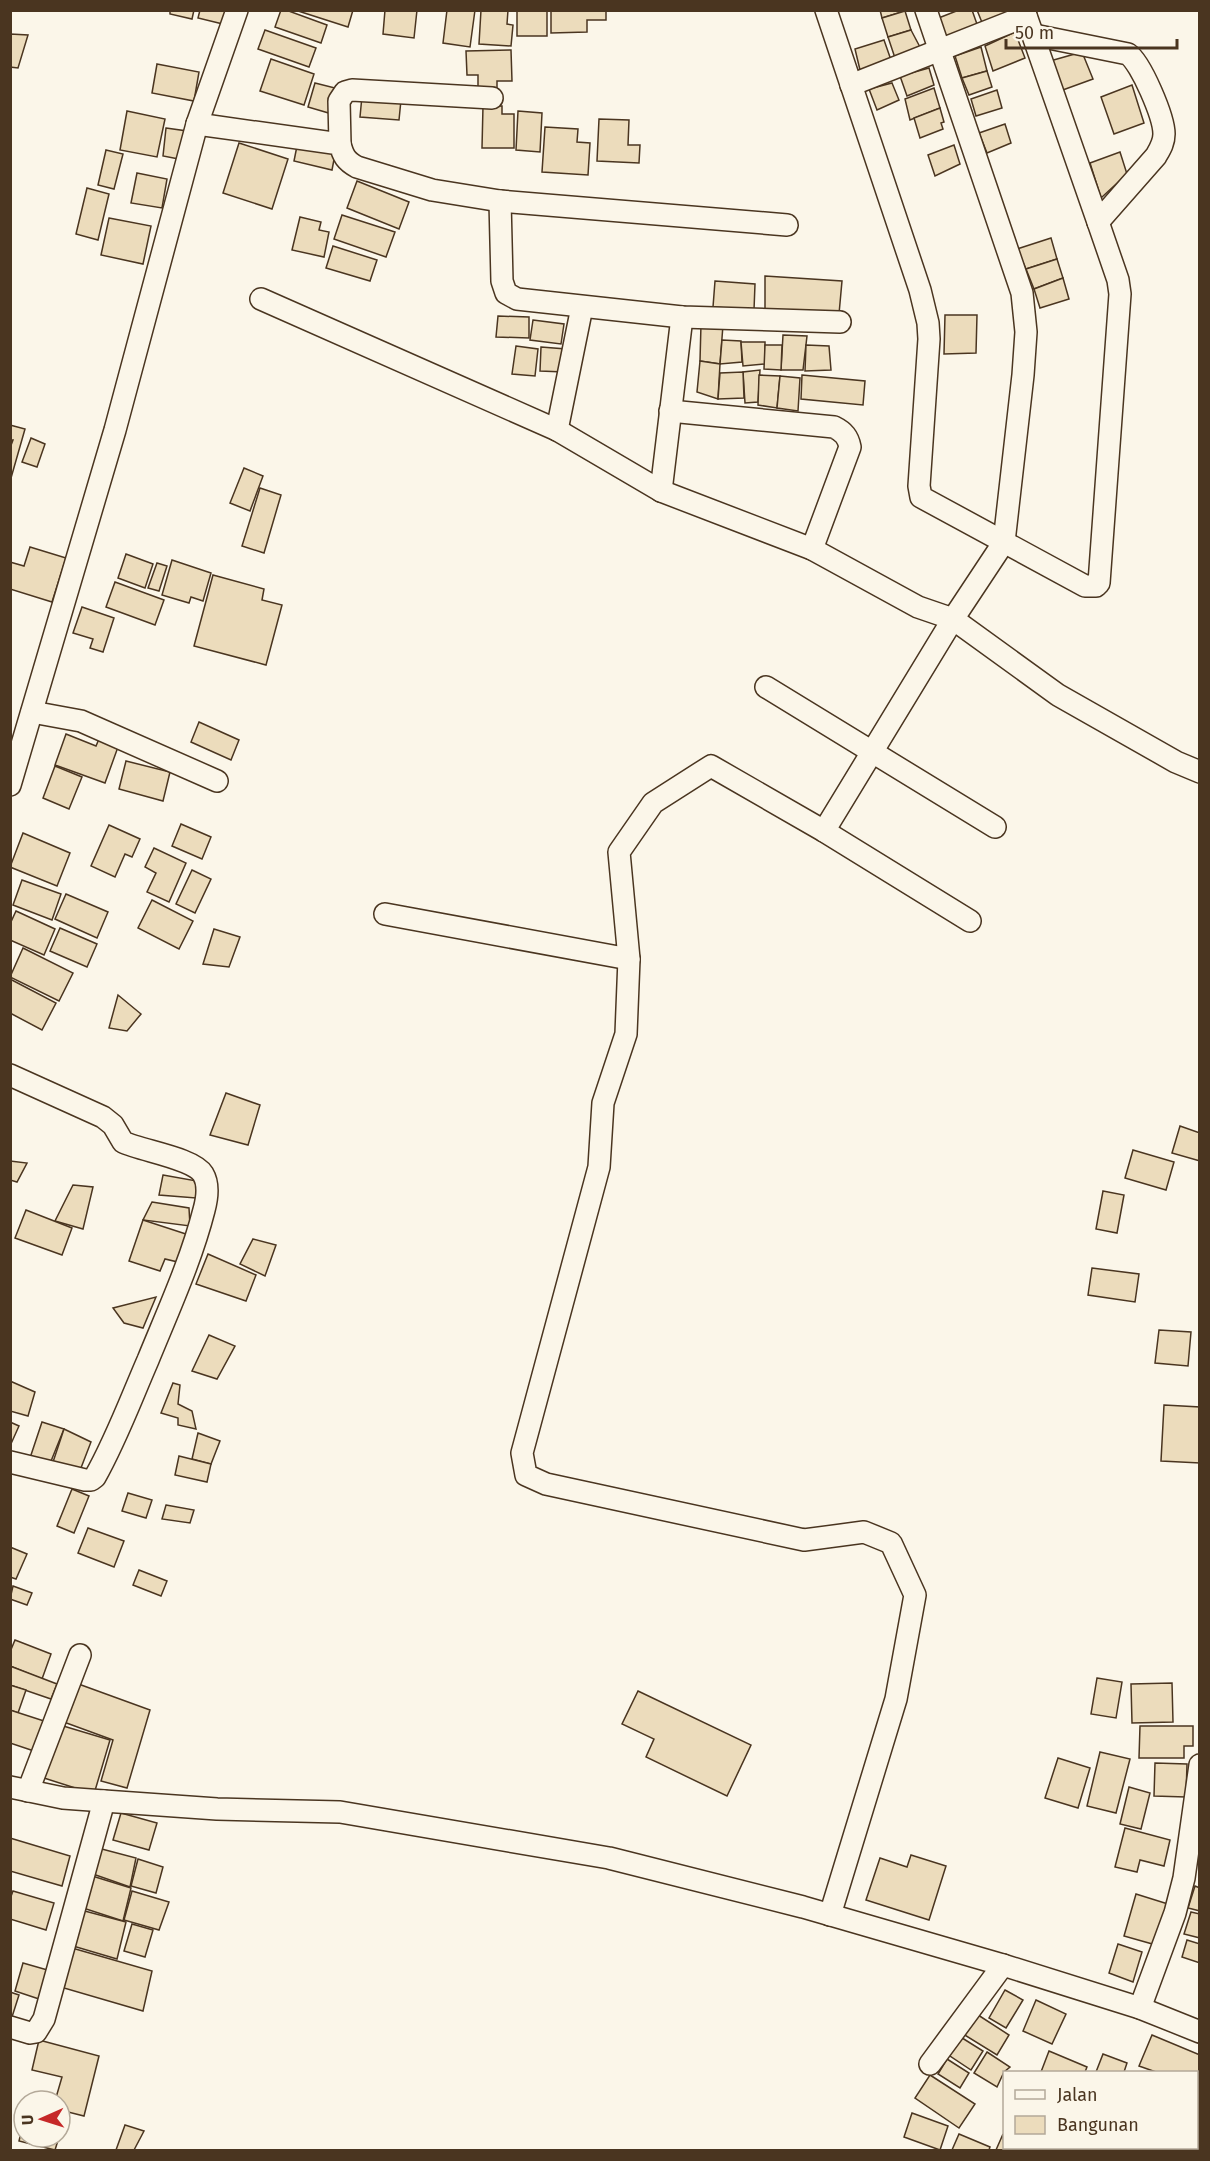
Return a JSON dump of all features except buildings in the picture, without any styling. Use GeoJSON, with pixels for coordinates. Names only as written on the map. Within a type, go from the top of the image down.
{"type":"FeatureCollection","features":[{"type":"Feature","properties":{"kind":"street"},"geometry":{"type":"LineString","coordinates":[[10,785],[114,430],[197,124],[237,10]]}},
{"type":"Feature","properties":{"kind":"street"},"geometry":{"type":"LineString","coordinates":[[826,10],[920,290],[928,322],[920,493],[925,500],[1086,586],[1096,586],[1099,583],[1120,294],[1118,280],[1028,20]]}},
{"type":"Feature","properties":{"kind":"street"},"geometry":{"type":"LineString","coordinates":[[824,831],[953,619],[1004,542],[1023,375],[1025,311],[1022,293],[926,10]]}},
{"type":"Feature","properties":{"kind":"street"},"geometry":{"type":"LineString","coordinates":[[851,85],[940,50],[1028,20],[1128,54],[1135,59],[1141,69],[1161,120],[1164,133],[1163,144],[1156,156],[1098,222]]}},
{"type":"Feature","properties":{"kind":"street"},"geometry":{"type":"LineString","coordinates":[[492,98],[352,90],[345,92],[339,101],[342,153],[347,161],[357,167],[432,190],[500,201],[787,225]]}},
{"type":"Feature","properties":{"kind":"street"},"geometry":{"type":"LineString","coordinates":[[197,124],[340,144]]}},
{"type":"Feature","properties":{"kind":"street"},"geometry":{"type":"LineString","coordinates":[[500,201],[502,281],[506,293],[517,300],[682,316],[840,322]]}},
{"type":"Feature","properties":{"kind":"street"},"geometry":{"type":"LineString","coordinates":[[261,299],[557,430],[661,490],[812,549],[918,607],[953,619],[1058,695],[1176,762],[1200,772]]}},
{"type":"Feature","properties":{"kind":"street"},"geometry":{"type":"LineString","coordinates":[[557,430],[582,307]]}},
{"type":"Feature","properties":{"kind":"street"},"geometry":{"type":"LineString","coordinates":[[661,490],[682,316]]}},
{"type":"Feature","properties":{"kind":"street"},"geometry":{"type":"LineString","coordinates":[[670,411],[834,427],[844,433],[850,447],[812,549]]}},
{"type":"Feature","properties":{"kind":"street"},"geometry":{"type":"LineString","coordinates":[[766,687],[995,827]]}},
{"type":"Feature","properties":{"kind":"street"},"geometry":{"type":"LineString","coordinates":[[32,712],[81,721],[217,781]]}},
{"type":"Feature","properties":{"kind":"street"},"geometry":{"type":"LineString","coordinates":[[830,1915],[896,1699],[915,1595],[891,1543],[864,1532],[804,1540],[546,1484],[526,1475],[522,1453],[600,1167],[603,1103],[626,1034],[629,959],[619,852],[653,803],[711,766],[824,831],[970,921]]}},
{"type":"Feature","properties":{"kind":"street"},"geometry":{"type":"LineString","coordinates":[[385,914],[629,959]]}},
{"type":"Feature","properties":{"kind":"street"},"geometry":{"type":"LineString","coordinates":[[10,1075],[103,1118],[113,1125],[123,1142],[190,1164],[204,1176],[207,1193],[205,1209],[192,1248],[163,1325],[122,1423],[95,1477],[85,1480],[10,1462]]}},
{"type":"Feature","properties":{"kind":"street"},"geometry":{"type":"LineString","coordinates":[[80,1656],[19,1789],[63,1798],[104,1801],[217,1809],[340,1812],[609,1858],[803,1907],[1003,1965],[1140,2008],[1200,2032]]}},
{"type":"Feature","properties":{"kind":"street"},"geometry":{"type":"LineString","coordinates":[[1140,2008],[1175,1913],[1181,1890],[1200,1765]]}},
{"type":"Feature","properties":{"kind":"street"},"geometry":{"type":"LineString","coordinates":[[10,2027],[30,2033],[36,2032],[44,2019],[104,1801]]}},
{"type":"Feature","properties":{"kind":"street"},"geometry":{"type":"LineString","coordinates":[[930,2064],[1003,1965]]}}]}
